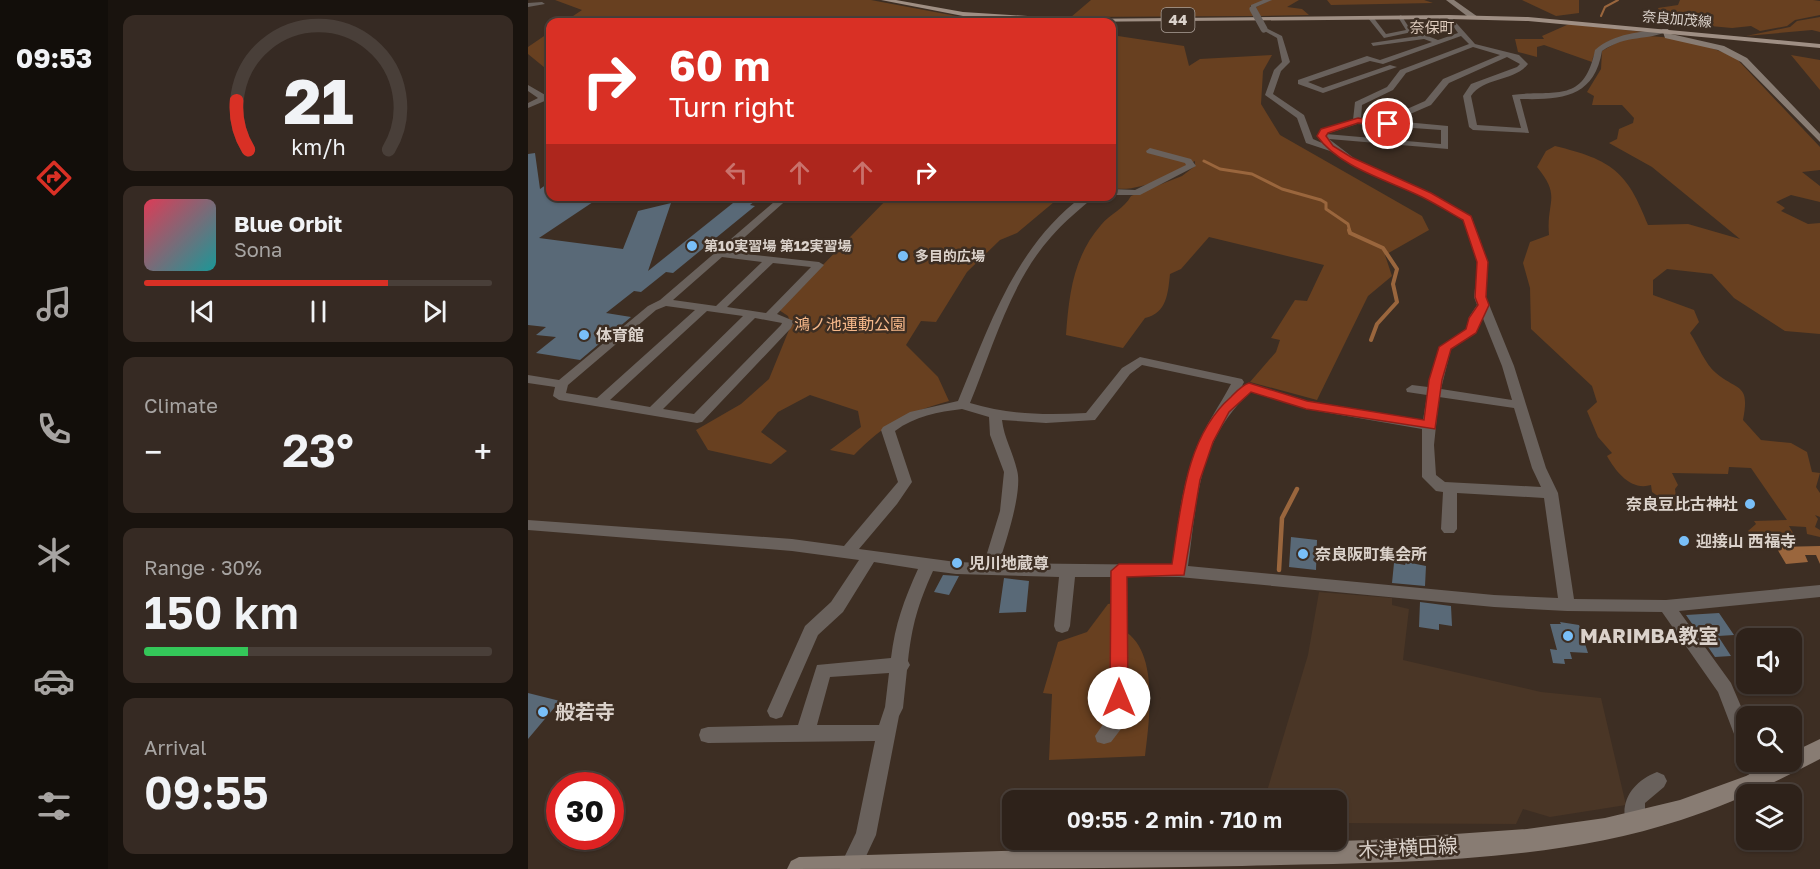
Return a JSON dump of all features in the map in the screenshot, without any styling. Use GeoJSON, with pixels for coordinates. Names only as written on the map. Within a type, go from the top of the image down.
{"type":"FeatureCollection","features":[{"type":"Feature","properties":{"kind":"main road","name":"奈良加茂線"},"geometry":{"type":"LineString","coordinates":[[884,0],[963,14],[1026,18]]}},
{"type":"Feature","properties":{"kind":"main road"},"geometry":{"type":"LineString","coordinates":[[1449,0],[1474,17]]}},
{"type":"Feature","properties":{"kind":"main road","name":"奈良加茂線"},"geometry":{"type":"LineString","coordinates":[[1116,21],[1474,17],[1665,31],[1820,46]]}},
{"type":"Feature","properties":{"kind":"main road"},"geometry":{"type":"LineString","coordinates":[[1665,31],[1668,36],[1721,48],[1744,60],[1820,139]]}},
{"type":"Feature","properties":{"kind":"main road","name":"木津横田線"},"geometry":{"type":"LineString","coordinates":[[1802,759],[1820,748]]}},
{"type":"Feature","properties":{"kind":"main road","name":"木津横田線"},"geometry":{"type":"LineString","coordinates":[[799,869],[1312,852],[1520,842],[1635,822],[1718,799],[1756,772]]}},
{"type":"Feature","properties":{"kind":"street"},"geometry":{"type":"LineString","coordinates":[[1269,0],[1253,6],[1253,9],[1264,29],[1280,37],[1286,62],[1278,70],[1269,95],[1301,117],[1309,141],[1330,148],[1427,195],[1467,218],[1483,262],[1480,297],[1508,366],[1539,468],[1551,493],[1567,605]]}},
{"type":"Feature","properties":{"kind":"street"},"geometry":{"type":"LineString","coordinates":[[528,5],[542,4]]}},
{"type":"Feature","properties":{"kind":"street"},"geometry":{"type":"LineString","coordinates":[[1371,18],[1384,36],[1410,31],[1401,17]]}},
{"type":"Feature","properties":{"kind":"street"},"geometry":{"type":"LineString","coordinates":[[1448,17],[1473,45]]}},
{"type":"Feature","properties":{"kind":"street"},"geometry":{"type":"LineString","coordinates":[[1398,69],[1370,58],[1301,82],[1323,91],[1398,69],[1473,45],[1508,54],[1524,63],[1520,69],[1474,86],[1467,96],[1473,127],[1527,131],[1515,97],[1545,97],[1580,90],[1593,76],[1598,65],[1599,50],[1605,45],[1630,36],[1665,31]]}},
{"type":"Feature","properties":{"kind":"street"},"geometry":{"type":"LineString","coordinates":[[1379,62],[1464,33]]}},
{"type":"Feature","properties":{"kind":"street"},"geometry":{"type":"LineString","coordinates":[[1373,45],[1425,37],[1438,42]]}},
{"type":"Feature","properties":{"kind":"street"},"geometry":{"type":"LineString","coordinates":[[1388,124],[1392,119],[1428,103],[1446,81],[1508,54]]}},
{"type":"Feature","properties":{"kind":"street"},"geometry":{"type":"LineString","coordinates":[[1358,121],[1358,104],[1389,92],[1398,83],[1398,69]]}},
{"type":"Feature","properties":{"kind":"street"},"geometry":{"type":"LineString","coordinates":[[528,87],[544,98],[528,106]]}},
{"type":"Feature","properties":{"kind":"street"},"geometry":{"type":"LineString","coordinates":[[1358,121],[1445,128],[1445,147],[1321,136],[1324,131],[1358,121]]}},
{"type":"Feature","properties":{"kind":"street"},"geometry":{"type":"LineString","coordinates":[[1321,136],[1330,148]]}},
{"type":"Feature","properties":{"kind":"street"},"geometry":{"type":"LineString","coordinates":[[1116,192],[1137,193],[1191,166],[1188,161],[1150,152]]}},
{"type":"Feature","properties":{"kind":"street"},"geometry":{"type":"LineString","coordinates":[[664,302],[769,316],[788,321],[787,326],[697,419],[559,396],[562,384],[652,308],[664,302],[781,201]]}},
{"type":"Feature","properties":{"kind":"street"},"geometry":{"type":"LineString","coordinates":[[963,405],[988,343],[1029,256],[1048,232],[1085,201]]}},
{"type":"Feature","properties":{"kind":"street"},"geometry":{"type":"LineString","coordinates":[[720,254],[819,265],[769,316]]}},
{"type":"Feature","properties":{"kind":"street"},"geometry":{"type":"LineString","coordinates":[[719,309],[771,259]]}},
{"type":"Feature","properties":{"kind":"street"},"geometry":{"type":"LineString","coordinates":[[1483,305],[1475,318],[1472,331],[1445,347],[1434,392],[1426,458],[1429,477],[1441,487],[1551,493]]}},
{"type":"Feature","properties":{"kind":"street"},"geometry":{"type":"LineString","coordinates":[[600,403],[705,307]]}},
{"type":"Feature","properties":{"kind":"street"},"geometry":{"type":"LineString","coordinates":[[652,411],[752,314]]}},
{"type":"Feature","properties":{"kind":"street"},"geometry":{"type":"LineString","coordinates":[[849,551],[868,524],[890,506],[905,482],[888,430],[908,417],[932,409],[963,405],[995,415],[1046,419],[1090,417],[1126,371],[1140,360],[1238,382],[1206,442],[1193,480],[1179,571]]}},
{"type":"Feature","properties":{"kind":"street"},"geometry":{"type":"LineString","coordinates":[[528,379],[562,384]]}},
{"type":"Feature","properties":{"kind":"street"},"geometry":{"type":"LineString","coordinates":[[1224,410],[1249,387],[1306,405],[1400,419],[1430,426]]}},
{"type":"Feature","properties":{"kind":"street"},"geometry":{"type":"LineString","coordinates":[[1412,389],[1520,405]]}},
{"type":"Feature","properties":{"kind":"street"},"geometry":{"type":"LineString","coordinates":[[990,568],[1007,511],[1011,472],[997,435],[995,415]]}},
{"type":"Feature","properties":{"kind":"street"},"geometry":{"type":"LineString","coordinates":[[1449,529],[1450,488]]}},
{"type":"Feature","properties":{"kind":"street"},"geometry":{"type":"LineString","coordinates":[[528,525],[849,551],[928,565],[1068,572],[1179,571],[1494,601],[1567,605],[1666,606],[1820,591]]}},
{"type":"Feature","properties":{"kind":"street"},"geometry":{"type":"LineString","coordinates":[[776,711],[811,631],[837,607],[870,556]]}},
{"type":"Feature","properties":{"kind":"street"},"geometry":{"type":"LineString","coordinates":[[850,867],[866,835],[886,733],[894,708],[901,665],[903,628],[910,604],[928,565]]}},
{"type":"Feature","properties":{"kind":"street"},"geometry":{"type":"LineString","coordinates":[[1104,736],[1115,723],[1119,698],[1119,571]]}},
{"type":"Feature","properties":{"kind":"street"},"geometry":{"type":"LineString","coordinates":[[1062,626],[1068,572]]}},
{"type":"Feature","properties":{"kind":"street"},"geometry":{"type":"LineString","coordinates":[[1666,606],[1725,688],[1736,716]]}},
{"type":"Feature","properties":{"kind":"street"},"geometry":{"type":"LineString","coordinates":[[805,733],[822,670],[901,665]]}},
{"type":"Feature","properties":{"kind":"street"},"geometry":{"type":"LineString","coordinates":[[708,735],[886,733]]}},
{"type":"Feature","properties":{"kind":"street"},"geometry":{"type":"LineString","coordinates":[[1635,822],[1635,800],[1657,781]]}},
{"type":"Feature","properties":{"kind":"shaded area"},"geometry":{"type":"Polygon","coordinates":[[[1820,546],[1820,564],[1816,555],[1805,555],[1808,562],[1786,564],[1776,547],[1820,546]]]}},
{"type":"Feature","properties":{"kind":"shaded area"},"geometry":{"type":"Polygon","coordinates":[[[1319,592],[1392,598],[1392,605],[1409,609],[1403,660],[1541,692],[1601,698],[1626,805],[1550,817],[1523,809],[1516,824],[1347,823],[1347,790],[1267,790],[1308,655],[1319,592]]]}},
{"type":"Feature","properties":{"kind":"green space"},"geometry":{"type":"Polygon","coordinates":[[[555,0],[871,0],[956,16],[956,18],[570,18],[582,10],[555,0]]]}},
{"type":"Feature","properties":{"kind":"green space"},"geometry":{"type":"Polygon","coordinates":[[[1091,0],[1265,0],[1250,6],[1253,16],[1071,17],[1091,0]]]}},
{"type":"Feature","properties":{"kind":"green space"},"geometry":{"type":"Polygon","coordinates":[[[1271,0],[1299,0],[1287,7],[1302,9],[1309,15],[1260,16],[1256,7],[1271,0]]]}},
{"type":"Feature","properties":{"kind":"green space"},"geometry":{"type":"Polygon","coordinates":[[[1327,0],[1424,0],[1433,3],[1331,5],[1327,0]]]}},
{"type":"Feature","properties":{"kind":"green space"},"geometry":{"type":"Polygon","coordinates":[[[1522,0],[1579,0],[1579,13],[1556,16],[1522,0]]]}},
{"type":"Feature","properties":{"kind":"green space"},"geometry":{"type":"Polygon","coordinates":[[[1680,0],[1813,0],[1820,1],[1820,15],[1795,20],[1787,26],[1760,31],[1751,26],[1732,28],[1710,26],[1662,17],[1658,8],[1678,5],[1680,0]]]}},
{"type":"Feature","properties":{"kind":"green space"},"geometry":{"type":"Polygon","coordinates":[[[1820,17],[1820,32],[1812,30],[1746,36],[1790,27],[1797,21],[1820,17]]]}},
{"type":"Feature","properties":{"kind":"green space"},"geometry":{"type":"Polygon","coordinates":[[[1569,24],[1644,32],[1605,43],[1599,48],[1592,62],[1544,45],[1537,47],[1537,57],[1518,52],[1515,39],[1544,39],[1542,36],[1569,24]]]}},
{"type":"Feature","properties":{"kind":"green space"},"geometry":{"type":"Polygon","coordinates":[[[546,35],[546,69],[528,54],[528,47],[546,35]]]}},
{"type":"Feature","properties":{"kind":"green space"},"geometry":{"type":"Polygon","coordinates":[[[1644,36],[1691,42],[1735,57],[1820,147],[1820,170],[1802,172],[1820,186],[1820,202],[1791,195],[1776,202],[1785,208],[1781,211],[1808,224],[1820,223],[1820,334],[1785,331],[1734,298],[1712,274],[1667,269],[1653,280],[1653,295],[1694,310],[1699,322],[1690,333],[1712,369],[1744,394],[1743,420],[1761,440],[1791,443],[1807,452],[1812,472],[1820,473],[1816,487],[1820,493],[1820,517],[1815,515],[1818,519],[1815,527],[1820,530],[1820,537],[1807,534],[1806,527],[1789,526],[1793,533],[1788,537],[1779,536],[1780,539],[1762,540],[1751,535],[1748,531],[1756,524],[1754,521],[1787,520],[1751,468],[1729,467],[1728,474],[1672,473],[1678,485],[1675,489],[1677,504],[1674,507],[1652,492],[1651,485],[1637,485],[1625,479],[1607,456],[1612,453],[1598,437],[1587,411],[1597,402],[1592,386],[1531,329],[1530,288],[1523,263],[1530,242],[1549,235],[1551,193],[1545,177],[1537,167],[1546,151],[1555,146],[1591,157],[1615,170],[1633,192],[1648,225],[1688,224],[1740,239],[1652,167],[1609,143],[1617,139],[1619,129],[1633,123],[1634,118],[1622,105],[1592,105],[1594,96],[1587,92],[1601,69],[1602,51],[1623,39],[1644,36]]]}},
{"type":"Feature","properties":{"kind":"green space"},"geometry":{"type":"Polygon","coordinates":[[[1116,37],[1184,46],[1189,66],[1200,59],[1272,55],[1263,71],[1261,104],[1280,135],[1422,216],[1429,230],[1385,255],[1392,276],[1368,296],[1317,400],[1250,382],[1276,352],[1280,340],[1271,338],[1295,300],[1307,301],[1324,265],[1209,237],[1181,269],[1170,274],[1167,295],[1162,307],[1158,312],[1145,318],[1123,348],[1066,335],[1074,277],[1078,263],[1092,237],[1131,196],[1182,176],[1195,166],[1195,161],[1144,185],[1116,188],[1116,37]]]}},
{"type":"Feature","properties":{"kind":"green space"},"geometry":{"type":"Polygon","coordinates":[[[1791,55],[1820,60],[1820,90],[1791,55]]]}},
{"type":"Feature","properties":{"kind":"green space","name":"鴻ノ池運動公園"},"geometry":{"type":"Polygon","coordinates":[[[885,201],[1055,201],[1017,233],[1000,240],[967,272],[936,322],[921,321],[906,345],[938,377],[949,401],[897,420],[854,455],[830,450],[861,427],[858,411],[810,395],[778,412],[761,432],[787,451],[771,464],[708,450],[696,430],[741,404],[769,379],[791,325],[788,316],[779,310],[885,201]]]}},
{"type":"Feature","properties":{"kind":"green space"},"geometry":{"type":"Polygon","coordinates":[[[1119,602],[1123,630],[1135,640],[1143,654],[1147,670],[1150,706],[1145,756],[1049,760],[1052,694],[1043,693],[1058,642],[1087,632],[1108,604],[1119,602]]]}},
{"type":"Feature","properties":{"kind":"building"},"geometry":{"type":"Polygon","coordinates":[[[535,153],[540,189],[546,185],[546,201],[593,202],[539,238],[623,249],[638,211],[671,203],[648,271],[736,201],[755,201],[750,205],[755,206],[673,273],[666,272],[641,292],[634,291],[606,313],[631,317],[580,360],[536,353],[556,337],[536,335],[546,327],[528,325],[528,154],[535,153]]]}},
{"type":"Feature","properties":{"kind":"building","name":"奈良阪町集会所"},"geometry":{"type":"Polygon","coordinates":[[[1291,537],[1317,540],[1316,570],[1289,567],[1291,537]]]}},
{"type":"Feature","properties":{"kind":"building"},"geometry":{"type":"Polygon","coordinates":[[[1406,562],[1426,566],[1425,586],[1392,583],[1394,563],[1405,565],[1406,562]]]}},
{"type":"Feature","properties":{"kind":"building"},"geometry":{"type":"Polygon","coordinates":[[[943,575],[959,576],[949,595],[934,592],[943,575]]]}},
{"type":"Feature","properties":{"kind":"building"},"geometry":{"type":"Polygon","coordinates":[[[1004,578],[1029,581],[1026,612],[999,613],[1004,578]]]}},
{"type":"Feature","properties":{"kind":"building"},"geometry":{"type":"Polygon","coordinates":[[[1420,602],[1451,606],[1452,626],[1439,624],[1439,630],[1419,627],[1420,602]]]}},
{"type":"Feature","properties":{"kind":"building"},"geometry":{"type":"Polygon","coordinates":[[[1719,613],[1734,635],[1718,636],[1731,656],[1715,657],[1686,615],[1719,613]]]}},
{"type":"Feature","properties":{"kind":"building","name":"MARIMBA教室"},"geometry":{"type":"Polygon","coordinates":[[[1560,622],[1579,625],[1588,653],[1570,652],[1572,659],[1564,659],[1565,664],[1553,663],[1550,649],[1557,650],[1550,624],[1561,624],[1560,622]]]}},
{"type":"Feature","properties":{"kind":"building"},"geometry":{"type":"Polygon","coordinates":[[[528,693],[560,701],[528,739],[528,693]]]}},
{"type":"Feature","properties":{"kind":"waterway"},"geometry":{"type":"LineString","coordinates":[[1601,16],[1605,7],[1618,0]]}},
{"type":"Feature","properties":{"kind":"waterway"},"geometry":{"type":"LineString","coordinates":[[1204,161],[1220,169],[1252,174],[1282,189],[1321,200],[1326,203],[1326,209],[1348,224],[1350,232]]}},
{"type":"Feature","properties":{"kind":"waterway"},"geometry":{"type":"LineString","coordinates":[[1349,230],[1350,233],[1383,248],[1397,269],[1393,284],[1397,302],[1377,324],[1371,340]]}},
{"type":"Feature","properties":{"kind":"waterway"},"geometry":{"type":"LineString","coordinates":[[1279,570],[1282,518],[1297,489]]}},
{"type":"Feature","properties":{"kind":"place","name":"第10実習場 第12実習場"},"geometry":{"type":"Point","coordinates":[692,246]}},
{"type":"Feature","properties":{"kind":"place","name":"多目的広場"},"geometry":{"type":"Point","coordinates":[903,256]}},
{"type":"Feature","properties":{"kind":"place","name":"体育館"},"geometry":{"type":"Point","coordinates":[584,335]}},
{"type":"Feature","properties":{"kind":"place","name":"奈良豆比古神社"},"geometry":{"type":"Point","coordinates":[1750,504]}},
{"type":"Feature","properties":{"kind":"place","name":"迎接山 西福寺"},"geometry":{"type":"Point","coordinates":[1684,541]}},
{"type":"Feature","properties":{"kind":"place","name":"奈良阪町集会所"},"geometry":{"type":"Point","coordinates":[1303,554]}},
{"type":"Feature","properties":{"kind":"place","name":"児川地蔵尊"},"geometry":{"type":"Point","coordinates":[957,563]}},
{"type":"Feature","properties":{"kind":"place","name":"MARIMBA教室"},"geometry":{"type":"Point","coordinates":[1568,636]}},
{"type":"Feature","properties":{"kind":"place","name":"般若寺"},"geometry":{"type":"Point","coordinates":[543,712]}},
{"type":"Feature","properties":{"kind":"district","name":"奈保町"},"geometry":{"type":"Point","coordinates":[1432,28]}},
{"type":"Feature","properties":{"kind":"route"},"geometry":{"type":"LineString","coordinates":[[1119,698],[1119,571],[1179,571],[1193,480],[1206,442],[1224,410],[1249,387],[1306,405],[1400,419],[1430,426],[1435,380],[1445,347],[1472,331],[1475,318],[1483,305],[1480,297],[1483,262],[1467,218],[1427,195],[1348,159],[1330,148],[1321,136],[1324,131],[1358,121],[1388,124]]}}]}
